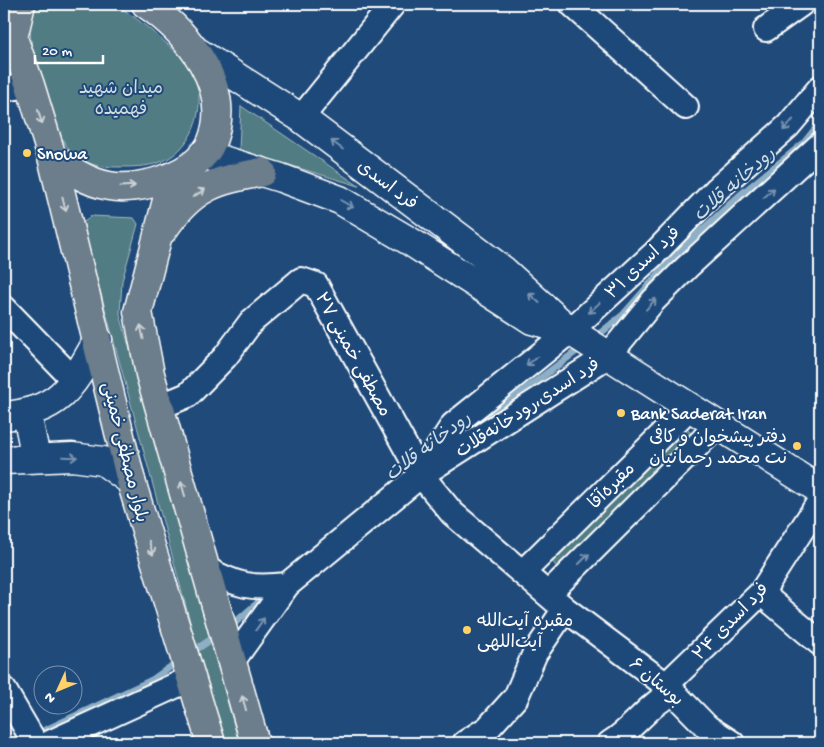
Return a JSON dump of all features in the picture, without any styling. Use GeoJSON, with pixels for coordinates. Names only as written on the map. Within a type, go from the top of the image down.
{"type":"FeatureCollection","features":[{"type":"Feature","properties":{"kind":"main road"},"geometry":{"type":"LineString","coordinates":[[21,4],[8,28],[30,85],[52,157],[76,175],[109,186],[130,186],[173,177],[203,154],[211,142],[214,133],[216,100],[212,83],[196,51],[163,16],[146,4]]}},
{"type":"Feature","properties":{"kind":"main road","name":"فرد اسدی"},"geometry":{"type":"LineString","coordinates":[[196,51],[301,118],[504,271],[570,331],[609,355],[712,431],[820,490]]}},
{"type":"Feature","properties":{"kind":"main road","name":"فرد اسدی"},"geometry":{"type":"LineString","coordinates":[[203,154],[262,172],[340,200],[411,242],[532,320],[570,331]]}},
{"type":"Feature","properties":{"kind":"main road","name":"بلوار مصطفی خمینی"},"geometry":{"type":"LineString","coordinates":[[52,157],[131,481],[211,743]]}},
{"type":"Feature","properties":{"kind":"main road"},"geometry":{"type":"LineString","coordinates":[[156,242],[178,209],[198,193],[223,179],[262,172]]}},
{"type":"Feature","properties":{"kind":"main road"},"geometry":{"type":"LineString","coordinates":[[173,177],[138,312],[159,407],[255,743]]}},
{"type":"Feature","properties":{"kind":"main road"},"geometry":{"type":"LineString","coordinates":[[36,458],[15,415],[57,400],[75,381],[98,340]]}},
{"type":"Feature","properties":{"kind":"main road"},"geometry":{"type":"LineString","coordinates":[[4,460],[72,457],[102,461],[131,481]]}},
{"type":"Feature","properties":{"kind":"street"},"geometry":{"type":"LineString","coordinates":[[301,118],[393,4]]}},
{"type":"Feature","properties":{"kind":"street"},"geometry":{"type":"LineString","coordinates":[[572,4],[686,107]]}},
{"type":"Feature","properties":{"kind":"street"},"geometry":{"type":"LineString","coordinates":[[766,29],[801,4]]}},
{"type":"Feature","properties":{"kind":"street"},"geometry":{"type":"LineString","coordinates":[[4,89],[30,85]]}},
{"type":"Feature","properties":{"kind":"street","name":"فرد اسدی ۳۱"},"geometry":{"type":"LineString","coordinates":[[570,331],[655,253],[716,190],[788,126],[820,88]]}},
{"type":"Feature","properties":{"kind":"street","name":"فرد اسدی ۳۱"},"geometry":{"type":"LineString","coordinates":[[609,355],[653,302],[687,267],[820,145]]}},
{"type":"Feature","properties":{"kind":"street","name":"مصطفی خمینی ۲۷"},"geometry":{"type":"LineString","coordinates":[[159,407],[188,395],[225,357],[251,322],[302,280],[316,285],[421,476]]}},
{"type":"Feature","properties":{"kind":"street"},"geometry":{"type":"LineString","coordinates":[[4,308],[75,381]]}},
{"type":"Feature","properties":{"kind":"street","name":"فرد اسدی،رودخانه‌قلات"},"geometry":{"type":"LineString","coordinates":[[421,476],[453,425],[570,331]]}},
{"type":"Feature","properties":{"kind":"street","name":"فرد اسدی،رودخانه‌قلات"},"geometry":{"type":"LineString","coordinates":[[421,476],[609,355]]}},
{"type":"Feature","properties":{"kind":"street","name":"مقبره‌آقا"},"geometry":{"type":"LineString","coordinates":[[531,564],[686,410]]}},
{"type":"Feature","properties":{"kind":"street","name":"مقبره‌آقا"},"geometry":{"type":"LineString","coordinates":[[465,743],[488,728],[516,697],[535,653],[565,600],[712,431]]}},
{"type":"Feature","properties":{"kind":"street"},"geometry":{"type":"LineString","coordinates":[[231,662],[287,585],[421,476],[452,513],[531,564],[565,600]]}},
{"type":"Feature","properties":{"kind":"street","name":"فرد اسدی ۲۴"},"geometry":{"type":"LineString","coordinates":[[610,743],[670,689],[761,593],[820,502]]}},
{"type":"Feature","properties":{"kind":"street"},"geometry":{"type":"LineString","coordinates":[[206,570],[238,585],[260,588],[287,585]]}},
{"type":"Feature","properties":{"kind":"street"},"geometry":{"type":"LineString","coordinates":[[761,593],[820,643]]}},
{"type":"Feature","properties":{"kind":"street","name":"بوستان ۶"},"geometry":{"type":"LineString","coordinates":[[565,600],[670,689],[708,727],[732,743]]}},
{"type":"Feature","properties":{"kind":"street"},"geometry":{"type":"LineString","coordinates":[[50,743],[192,676]]}},
{"type":"Feature","properties":{"kind":"street"},"geometry":{"type":"LineString","coordinates":[[4,690],[35,743]]}},
{"type":"Feature","properties":{"kind":"green space","name":"میدان شهید فهمیده"},"geometry":{"type":"Polygon","coordinates":[[[90,3],[116,5],[154,33],[183,59],[194,76],[199,102],[194,128],[188,140],[179,150],[163,161],[131,167],[91,164],[74,155],[67,147],[57,127],[38,71],[31,37],[30,23],[33,4],[90,3]]]}},
{"type":"Feature","properties":{"kind":"green space"},"geometry":{"type":"Polygon","coordinates":[[[241,106],[359,186],[239,150],[241,106]]]}},
{"type":"Feature","properties":{"kind":"green space"},"geometry":{"type":"Polygon","coordinates":[[[91,216],[134,218],[138,224],[122,281],[120,314],[239,743],[223,743],[82,224],[91,216]]]}},
{"type":"Feature","properties":{"kind":"green space"},"geometry":{"type":"Polygon","coordinates":[[[685,427],[695,437],[560,571],[551,560],[685,427]]]}},
{"type":"Feature","properties":{"kind":"waterway","name":"رودخانه قلات"},"geometry":{"type":"LineString","coordinates":[[593,339],[623,315],[676,254],[739,196],[804,143],[820,123]]}},
{"type":"Feature","properties":{"kind":"waterway","name":"رودخانه قلات"},"geometry":{"type":"LineString","coordinates":[[475,427],[582,347]]}},
{"type":"Feature","properties":{"kind":"waterway","name":"رودخانه قلات"},"geometry":{"type":"LineString","coordinates":[[229,628],[268,594]]}},
{"type":"Feature","properties":{"kind":"waterway","name":"رودخانه قلات"},"geometry":{"type":"LineString","coordinates":[[189,654],[218,635]]}},
{"type":"Feature","properties":{"kind":"waterway","name":"رودخانه قلات"},"geometry":{"type":"LineString","coordinates":[[18,743],[152,680],[180,660]]}},
{"type":"Feature","properties":{"kind":"place","name":"Snowa"},"geometry":{"type":"Point","coordinates":[27,153]}},
{"type":"Feature","properties":{"kind":"place","name":"Bank Saderat Iran"},"geometry":{"type":"Point","coordinates":[621,413]}},
{"type":"Feature","properties":{"kind":"place","name":"دفتر پیشخوان و کافی نت محمد رحمانیان"},"geometry":{"type":"Point","coordinates":[797,446]}},
{"type":"Feature","properties":{"kind":"place","name":"مقبره آیت‌الله آیت‌اللهی"},"geometry":{"type":"Point","coordinates":[467,630]}}]}
